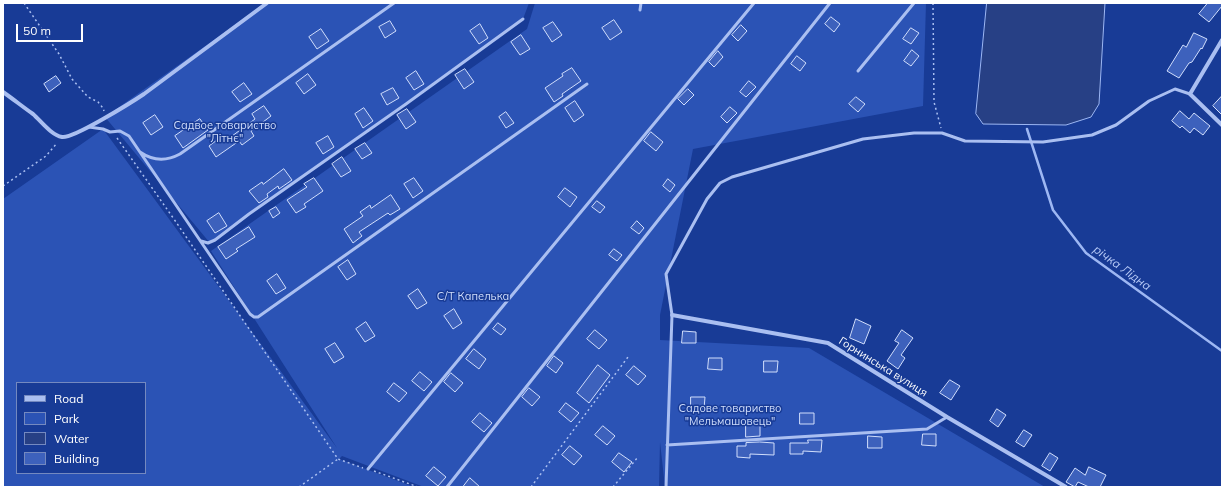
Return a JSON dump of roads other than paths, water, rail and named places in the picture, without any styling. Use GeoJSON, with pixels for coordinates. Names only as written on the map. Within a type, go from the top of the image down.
{"type":"FeatureCollection","features":[{"type":"Feature","properties":{"kind":"street"},"geometry":{"type":"LineString","coordinates":[[3,92],[54,132],[63,137],[72,135],[89,127],[144,94],[267,3]]}},
{"type":"Feature","properties":{"kind":"street"},"geometry":{"type":"LineString","coordinates":[[1222,40],[1190,94],[1222,125]]}},
{"type":"Feature","properties":{"kind":"street","name":"Горнинська вулиця"},"geometry":{"type":"LineString","coordinates":[[672,314],[828,343],[946,417],[1066,487]]}},
{"type":"Feature","properties":{"kind":"lane"},"geometry":{"type":"LineString","coordinates":[[139,151],[146,156],[158,159],[167,159],[178,155],[394,3]]}},
{"type":"Feature","properties":{"kind":"lane"},"geometry":{"type":"LineString","coordinates":[[640,10],[641,3]]}},
{"type":"Feature","properties":{"kind":"lane"},"geometry":{"type":"LineString","coordinates":[[368,469],[754,3]]}},
{"type":"Feature","properties":{"kind":"lane"},"geometry":{"type":"LineString","coordinates":[[447,487],[830,3]]}},
{"type":"Feature","properties":{"kind":"lane"},"geometry":{"type":"LineString","coordinates":[[858,71],[914,3]]}},
{"type":"Feature","properties":{"kind":"lane"},"geometry":{"type":"LineString","coordinates":[[199,238],[206,243],[214,242],[249,214],[406,104],[523,19]]}},
{"type":"Feature","properties":{"kind":"lane"},"geometry":{"type":"LineString","coordinates":[[89,127],[103,128],[110,132],[118,131],[125,133],[139,151],[250,314],[254,317],[259,317],[588,84]]}},
{"type":"Feature","properties":{"kind":"lane"},"geometry":{"type":"LineString","coordinates":[[666,487],[672,314],[666,274],[707,199],[720,183],[732,177],[863,139],[914,133],[942,133],[965,141],[1043,142],[1092,135],[1116,125],[1149,101],[1175,89],[1190,94]]}},
{"type":"Feature","properties":{"kind":"lane"},"geometry":{"type":"LineString","coordinates":[[667,445],[927,429],[946,417]]}},
{"type":"Feature","properties":{"kind":"water"},"geometry":{"type":"Polygon","coordinates":[[[987,3],[1105,3],[1099,104],[1091,117],[1066,125],[983,124],[976,114],[987,3]]]}},
{"type":"Feature","properties":{"kind":"waterway","name":"річка Лідна"},"geometry":{"type":"LineString","coordinates":[[1027,129],[1053,210],[1086,253],[1222,351]]}},
{"type":"Feature","properties":{"kind":"park label","name":"Садвое товариство \"Літнє\""},"geometry":{"type":"Point","coordinates":[225,132]}},
{"type":"Feature","properties":{"kind":"park label","name":"С/Т Капелька"},"geometry":{"type":"Point","coordinates":[473,297]}},
{"type":"Feature","properties":{"kind":"park label","name":"Садове товариство \"Мельмашовець\""},"geometry":{"type":"Point","coordinates":[730,415]}}]}
